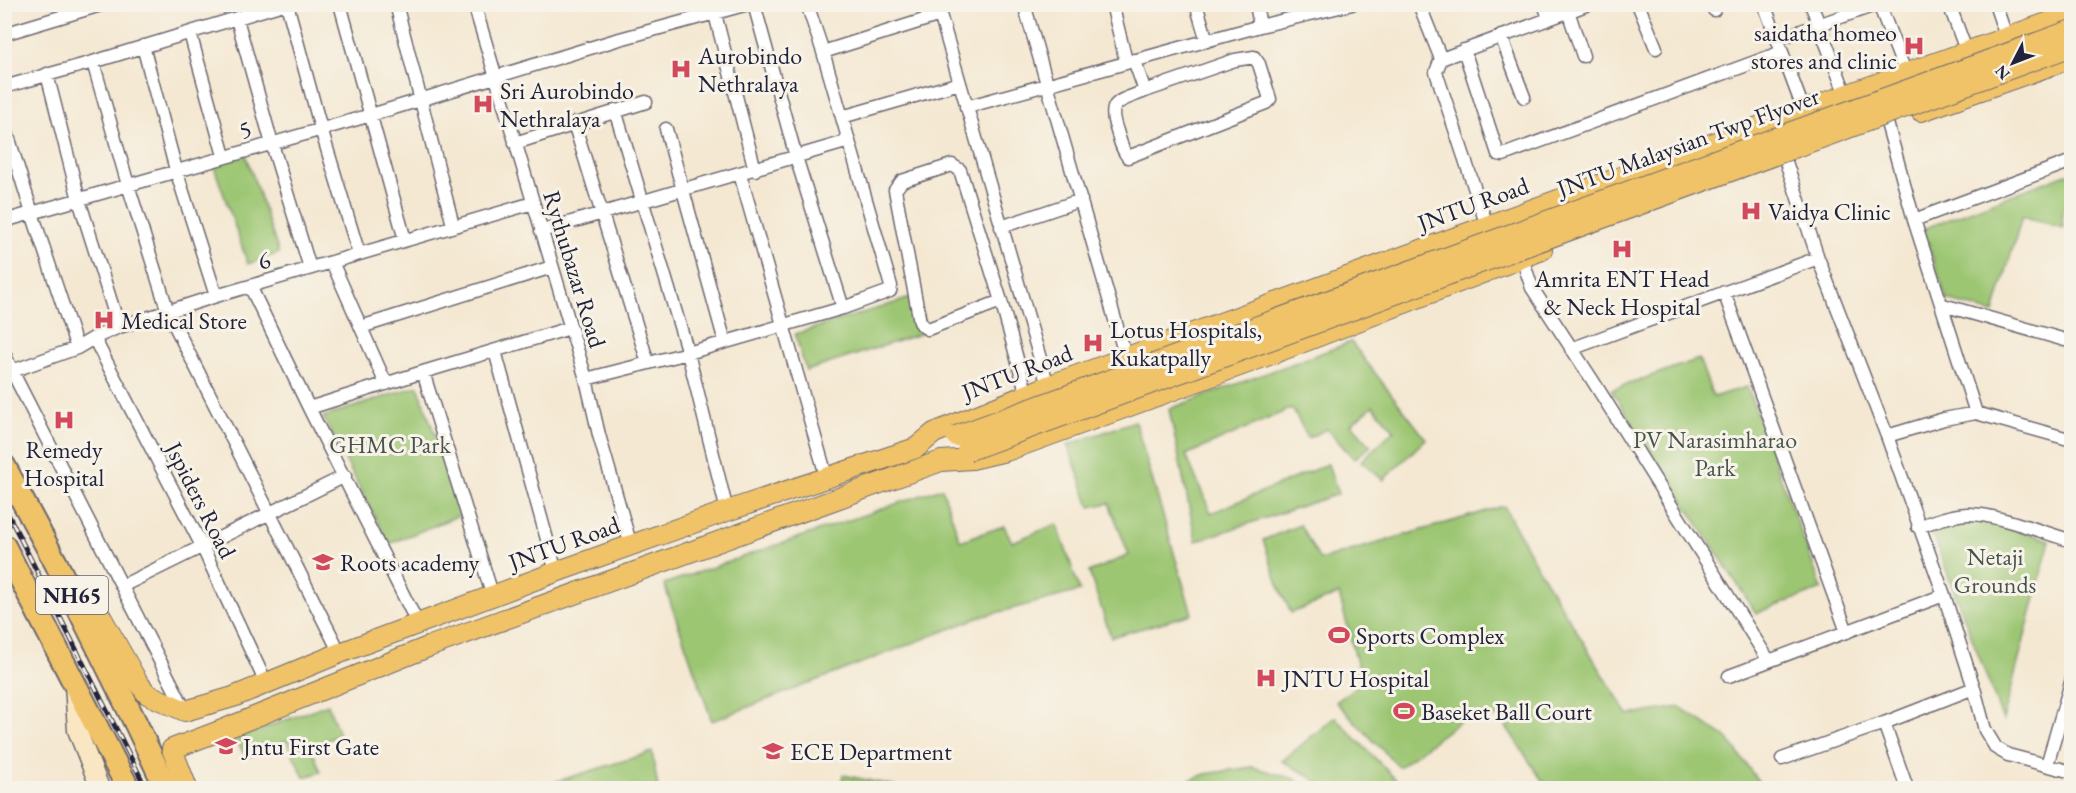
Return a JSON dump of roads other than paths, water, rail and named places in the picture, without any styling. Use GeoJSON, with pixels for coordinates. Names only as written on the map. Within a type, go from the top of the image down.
{"type":"FeatureCollection","features":[{"type":"Feature","properties":{"kind":"highway","name":"NH65"},"geometry":{"type":"LineString","coordinates":[[4,466],[69,590],[166,789]]}},
{"type":"Feature","properties":{"kind":"highway","name":"NH65"},"geometry":{"type":"LineString","coordinates":[[4,546],[128,789]]}},
{"type":"Feature","properties":{"kind":"main road","name":"JNTU Road"},"geometry":{"type":"LineString","coordinates":[[185,711],[233,697],[340,653],[556,572],[727,511],[916,448],[934,433],[1048,386],[2072,14]]}},
{"type":"Feature","properties":{"kind":"main road","name":"JNTU Malaysian Twp Flyover"},"geometry":{"type":"LineString","coordinates":[[941,461],[961,444],[2072,30]]}},
{"type":"Feature","properties":{"kind":"main road"},"geometry":{"type":"LineString","coordinates":[[2026,32],[2038,70]]}},
{"type":"Feature","properties":{"kind":"main road","name":"JNTU Malaysian Twp Flyover"},"geometry":{"type":"LineString","coordinates":[[916,448],[961,444],[2072,46]]}},
{"type":"Feature","properties":{"kind":"main road"},"geometry":{"type":"LineString","coordinates":[[187,789],[172,749],[471,631],[941,461],[972,459],[1006,451],[1272,354],[1785,159],[2072,58]]}},
{"type":"Feature","properties":{"kind":"main road"},"geometry":{"type":"LineString","coordinates":[[69,590],[82,592],[90,597],[137,681],[147,694],[185,711],[183,722],[185,727],[193,735],[204,737]]}},
{"type":"Feature","properties":{"kind":"main road"},"geometry":{"type":"LineString","coordinates":[[368,643],[376,668]]}},
{"type":"Feature","properties":{"kind":"street"},"geometry":{"type":"LineString","coordinates":[[4,34],[104,4]]}},
{"type":"Feature","properties":{"kind":"street"},"geometry":{"type":"LineString","coordinates":[[4,87],[285,4],[359,254]]}},
{"type":"Feature","properties":{"kind":"street"},"geometry":{"type":"LineString","coordinates":[[340,4],[405,240]]}},
{"type":"Feature","properties":{"kind":"street"},"geometry":{"type":"LineString","coordinates":[[396,4],[453,225]]}},
{"type":"Feature","properties":{"kind":"street","name":"Rythubazar Road"},"geometry":{"type":"LineString","coordinates":[[474,4],[586,379],[599,435],[631,546]]}},
{"type":"Feature","properties":{"kind":"street","name":"5"},"geometry":{"type":"LineString","coordinates":[[4,221],[422,100],[616,40],[748,4]]}},
{"type":"Feature","properties":{"kind":"street"},"geometry":{"type":"LineString","coordinates":[[754,4],[796,157],[843,308]]}},
{"type":"Feature","properties":{"kind":"street"},"geometry":{"type":"LineString","coordinates":[[586,379],[688,353],[843,308],[890,291],[891,286],[807,4]]}},
{"type":"Feature","properties":{"kind":"street"},"geometry":{"type":"LineString","coordinates":[[1024,4],[1126,358]]}},
{"type":"Feature","properties":{"kind":"street"},"geometry":{"type":"LineString","coordinates":[[1112,4],[1130,60],[1145,91]]}},
{"type":"Feature","properties":{"kind":"street"},"geometry":{"type":"LineString","coordinates":[[1196,4],[1207,41]]}},
{"type":"Feature","properties":{"kind":"street"},"geometry":{"type":"LineString","coordinates":[[1256,4],[1260,26]]}},
{"type":"Feature","properties":{"kind":"street"},"geometry":{"type":"LineString","coordinates":[[966,107],[1130,60],[1352,4]]}},
{"type":"Feature","properties":{"kind":"street"},"geometry":{"type":"LineString","coordinates":[[1419,4],[1441,58],[1436,72],[1487,226]]}},
{"type":"Feature","properties":{"kind":"street"},"geometry":{"type":"LineString","coordinates":[[1544,4],[1549,18]]}},
{"type":"Feature","properties":{"kind":"street"},"geometry":{"type":"LineString","coordinates":[[1638,4],[1656,48]]}},
{"type":"Feature","properties":{"kind":"street"},"geometry":{"type":"LineString","coordinates":[[1764,4],[1804,111]]}},
{"type":"Feature","properties":{"kind":"street"},"geometry":{"type":"LineString","coordinates":[[1811,4],[1846,95]]}},
{"type":"Feature","properties":{"kind":"street"},"geometry":{"type":"LineString","coordinates":[[1778,39],[1818,27],[1846,10],[1879,4],[1906,74]]}},
{"type":"Feature","properties":{"kind":"street"},"geometry":{"type":"LineString","coordinates":[[1949,4],[1967,53]]}},
{"type":"Feature","properties":{"kind":"street"},"geometry":{"type":"LineString","coordinates":[[1995,4],[2007,39]]}},
{"type":"Feature","properties":{"kind":"street"},"geometry":{"type":"LineString","coordinates":[[1441,58],[1588,5]]}},
{"type":"Feature","properties":{"kind":"street"},"geometry":{"type":"LineString","coordinates":[[823,52],[938,10],[1048,386]]}},
{"type":"Feature","properties":{"kind":"street"},"geometry":{"type":"LineString","coordinates":[[1568,11],[1583,56]]}},
{"type":"Feature","properties":{"kind":"street"},"geometry":{"type":"LineString","coordinates":[[716,14],[755,170]]}},
{"type":"Feature","properties":{"kind":"street"},"geometry":{"type":"LineString","coordinates":[[237,19],[310,268],[332,262],[386,384]]}},
{"type":"Feature","properties":{"kind":"street"},"geometry":{"type":"LineString","coordinates":[[190,33],[224,156]]}},
{"type":"Feature","properties":{"kind":"street"},"geometry":{"type":"LineString","coordinates":[[1502,36],[1524,97]]}},
{"type":"Feature","properties":{"kind":"street"},"geometry":{"type":"LineString","coordinates":[[143,46],[176,171],[216,296]]}},
{"type":"Feature","properties":{"kind":"street"},"geometry":{"type":"LineString","coordinates":[[1464,50],[1498,154],[1503,155],[1782,52]]}},
{"type":"Feature","properties":{"kind":"street"},"geometry":{"type":"LineString","coordinates":[[1254,57],[1259,64],[1270,99],[1222,121],[1128,157],[1111,116],[1112,109],[1117,103],[1145,91],[1235,60],[1254,57]]}},
{"type":"Feature","properties":{"kind":"street"},"geometry":{"type":"LineString","coordinates":[[93,62],[128,185],[168,312],[340,653]]}},
{"type":"Feature","properties":{"kind":"street"},"geometry":{"type":"LineString","coordinates":[[47,74],[79,200],[119,327]]}},
{"type":"Feature","properties":{"kind":"street"},"geometry":{"type":"LineString","coordinates":[[842,117],[960,83]]}},
{"type":"Feature","properties":{"kind":"street"},"geometry":{"type":"LineString","coordinates":[[515,143],[646,102]]}},
{"type":"Feature","properties":{"kind":"street"},"geometry":{"type":"LineString","coordinates":[[615,110],[688,353],[727,511]]}},
{"type":"Feature","properties":{"kind":"street"},"geometry":{"type":"LineString","coordinates":[[4,123],[77,348]]}},
{"type":"Feature","properties":{"kind":"street"},"geometry":{"type":"LineString","coordinates":[[574,123],[648,363]]}},
{"type":"Feature","properties":{"kind":"street"},"geometry":{"type":"LineString","coordinates":[[1887,123],[1914,220],[1976,413]]}},
{"type":"Feature","properties":{"kind":"street"},"geometry":{"type":"LineString","coordinates":[[666,129],[725,342]]}},
{"type":"Feature","properties":{"kind":"street"},"geometry":{"type":"LineString","coordinates":[[541,231],[849,141]]}},
{"type":"Feature","properties":{"kind":"street"},"geometry":{"type":"LineString","coordinates":[[1785,159],[1818,258],[1887,436],[1944,595],[1985,730],[1996,748],[2008,755],[2072,772]]}},
{"type":"Feature","properties":{"kind":"street"},"geometry":{"type":"LineString","coordinates":[[1914,220],[2072,161]]}},
{"type":"Feature","properties":{"kind":"street"},"geometry":{"type":"LineString","coordinates":[[1001,301],[927,328],[923,326],[920,322],[895,190],[902,181],[952,165],[960,170],[1001,301],[1027,394]]}},
{"type":"Feature","properties":{"kind":"street"},"geometry":{"type":"LineString","coordinates":[[740,174],[826,479]]}},
{"type":"Feature","properties":{"kind":"street"},"geometry":{"type":"LineString","coordinates":[[1001,227],[1081,201]]}},
{"type":"Feature","properties":{"kind":"street","name":"6"},"geometry":{"type":"LineString","coordinates":[[12,371],[77,348],[119,327],[453,225],[533,203]]}},
{"type":"Feature","properties":{"kind":"street"},"geometry":{"type":"LineString","coordinates":[[1522,258],[1532,288],[1769,661]]}},
{"type":"Feature","properties":{"kind":"street"},"geometry":{"type":"LineString","coordinates":[[1570,349],[1818,258]]}},
{"type":"Feature","properties":{"kind":"street"},"geometry":{"type":"LineString","coordinates":[[362,327],[552,267]]}},
{"type":"Feature","properties":{"kind":"street"},"geometry":{"type":"LineString","coordinates":[[250,286],[418,624]]}},
{"type":"Feature","properties":{"kind":"street"},"geometry":{"type":"LineString","coordinates":[[1724,292],[1847,632]]}},
{"type":"Feature","properties":{"kind":"street"},"geometry":{"type":"LineString","coordinates":[[1943,305],[2070,338]]}},
{"type":"Feature","properties":{"kind":"street"},"geometry":{"type":"LineString","coordinates":[[309,408],[570,328]]}},
{"type":"Feature","properties":{"kind":"street","name":"Jspiders Road"},"geometry":{"type":"LineString","coordinates":[[94,338],[202,546],[266,683]]}},
{"type":"Feature","properties":{"kind":"street"},"geometry":{"type":"LineString","coordinates":[[495,351],[556,572]]}},
{"type":"Feature","properties":{"kind":"street"},"geometry":{"type":"LineString","coordinates":[[4,352],[185,711]]}},
{"type":"Feature","properties":{"kind":"street"},"geometry":{"type":"LineString","coordinates":[[423,372],[493,597]]}},
{"type":"Feature","properties":{"kind":"street"},"geometry":{"type":"LineString","coordinates":[[1887,436],[1944,419],[1976,413],[2072,440]]}},
{"type":"Feature","properties":{"kind":"street"},"geometry":{"type":"LineString","coordinates":[[122,586],[345,476]]}},
{"type":"Feature","properties":{"kind":"street"},"geometry":{"type":"LineString","coordinates":[[1918,527],[1942,518],[1968,514],[1986,516],[2072,541]]}},
{"type":"Feature","properties":{"kind":"street"},"geometry":{"type":"LineString","coordinates":[[1729,676],[1944,595]]}},
{"type":"Feature","properties":{"kind":"street"},"geometry":{"type":"LineString","coordinates":[[2047,765],[2072,679]]}},
{"type":"Feature","properties":{"kind":"street"},"geometry":{"type":"LineString","coordinates":[[73,680],[77,730],[100,789]]}},
{"type":"Feature","properties":{"kind":"street"},"geometry":{"type":"LineString","coordinates":[[1782,759],[1974,688]]}},
{"type":"Feature","properties":{"kind":"street"},"geometry":{"type":"LineString","coordinates":[[1884,723],[1907,789]]}},
{"type":"Feature","properties":{"kind":"railway"},"geometry":{"type":"LineString","coordinates":[[4,506],[146,788]]}},
{"type":"Feature","properties":{"kind":"place","name":"saidatha homeo stores and clinic"},"geometry":{"type":"Point","coordinates":[1914,46]}},
{"type":"Feature","properties":{"kind":"place","name":"Aurobindo Nethralaya"},"geometry":{"type":"Point","coordinates":[681,69]}},
{"type":"Feature","properties":{"kind":"place","name":"Sri Aurobindo Nethralaya"},"geometry":{"type":"Point","coordinates":[483,104]}},
{"type":"Feature","properties":{"kind":"place","name":"Vaidya Clinic"},"geometry":{"type":"Point","coordinates":[1751,211]}},
{"type":"Feature","properties":{"kind":"place","name":"Amrita ENT Head & Neck Hospital"},"geometry":{"type":"Point","coordinates":[1622,249]}},
{"type":"Feature","properties":{"kind":"place","name":"Medical Store"},"geometry":{"type":"Point","coordinates":[104,320]}},
{"type":"Feature","properties":{"kind":"place","name":"Lotus Hospitals, Kukatpally"},"geometry":{"type":"Point","coordinates":[1093,343]}},
{"type":"Feature","properties":{"kind":"place","name":"Remedy Hospital"},"geometry":{"type":"Point","coordinates":[64,420]}},
{"type":"Feature","properties":{"kind":"place","name":"Roots academy"},"geometry":{"type":"Point","coordinates":[323,562]}},
{"type":"Feature","properties":{"kind":"place","name":"Sports Complex"},"geometry":{"type":"Point","coordinates":[1339,635]}},
{"type":"Feature","properties":{"kind":"place","name":"JNTU Hospital"},"geometry":{"type":"Point","coordinates":[1266,678]}},
{"type":"Feature","properties":{"kind":"place","name":"Baseket Ball Court"},"geometry":{"type":"Point","coordinates":[1404,711]}},
{"type":"Feature","properties":{"kind":"place","name":"Jntu First Gate"},"geometry":{"type":"Point","coordinates":[226,746]}},
{"type":"Feature","properties":{"kind":"place","name":"ECE Department"},"geometry":{"type":"Point","coordinates":[773,751]}},
{"type":"Feature","properties":{"kind":"park label","name":"GHMC Park"},"geometry":{"type":"Point","coordinates":[390,444]}},
{"type":"Feature","properties":{"kind":"park label","name":"PV Narasimharao Park"},"geometry":{"type":"Point","coordinates":[1715,453]}},
{"type":"Feature","properties":{"kind":"park label","name":"Netaji Grounds"},"geometry":{"type":"Point","coordinates":[1995,570]}}]}
